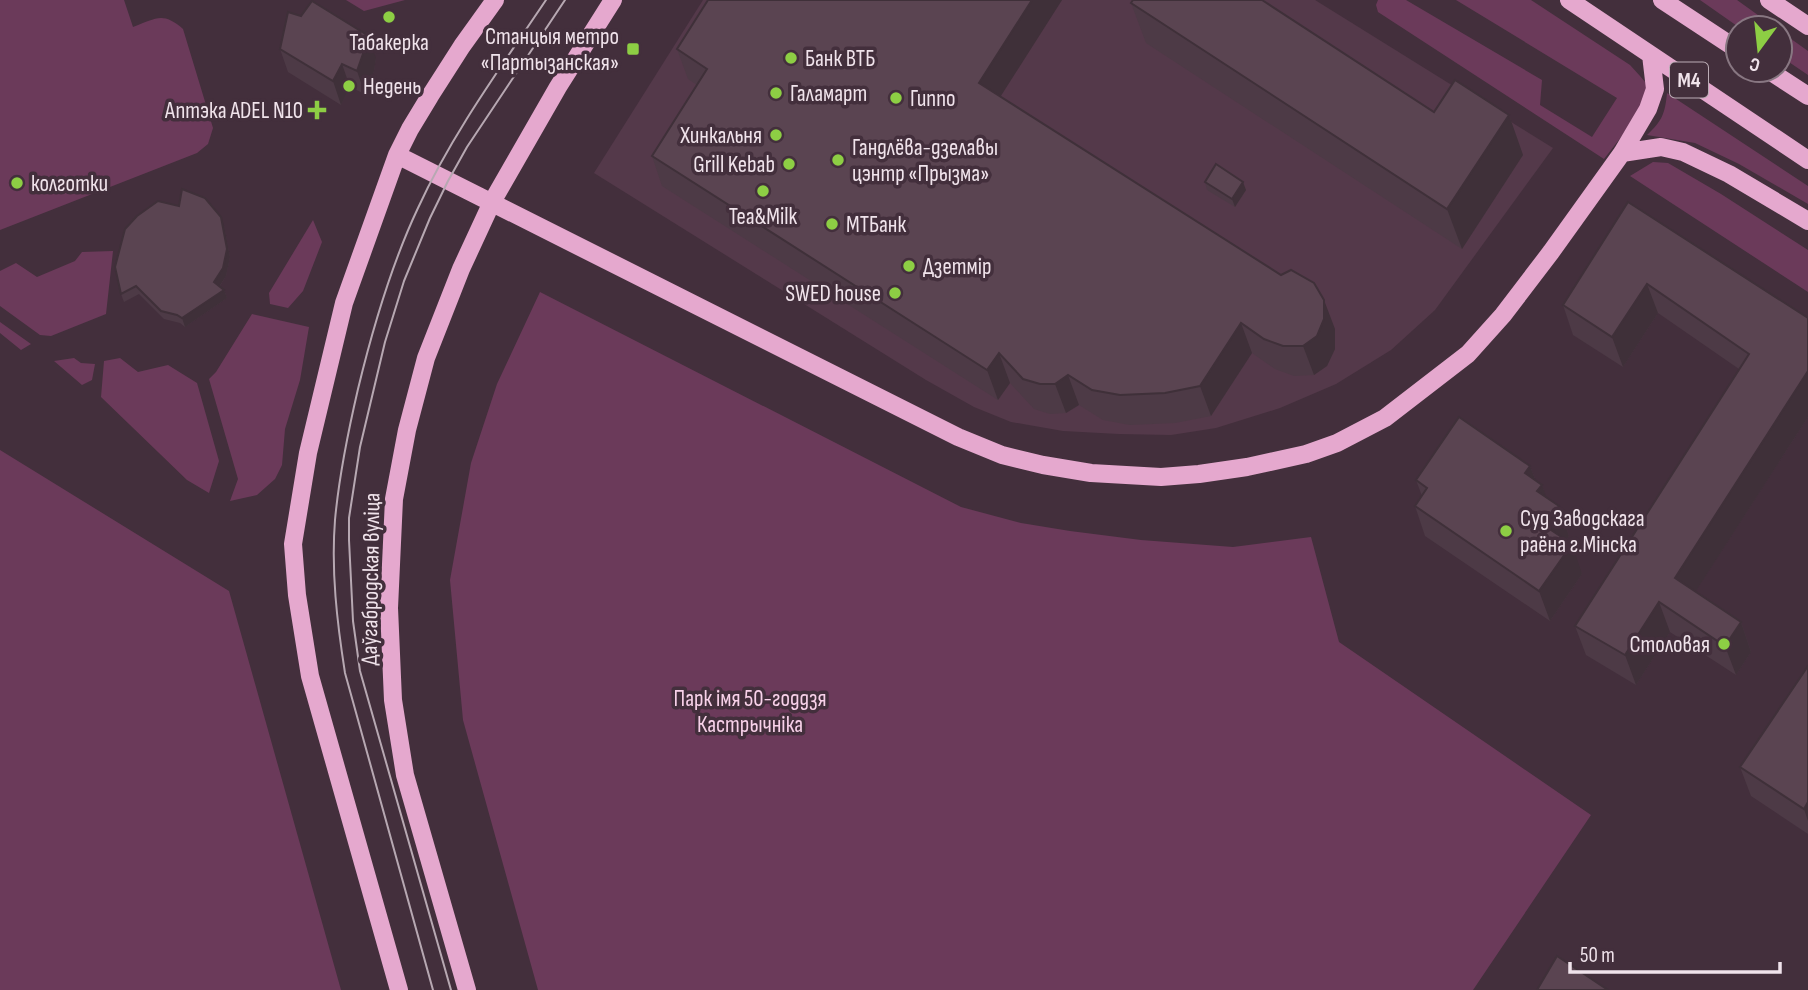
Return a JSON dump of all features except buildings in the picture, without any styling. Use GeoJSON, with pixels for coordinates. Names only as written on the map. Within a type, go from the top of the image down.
{"type":"FeatureCollection","features":[{"type":"Feature","properties":{"kind":"main road"},"geometry":{"type":"LineString","coordinates":[[399,990],[310,676],[297,595],[293,544],[308,453],[344,303],[397,155],[436,86],[495,0]]}},
{"type":"Feature","properties":{"kind":"main road","name":"Даўгабродская вуліца"},"geometry":{"type":"LineString","coordinates":[[467,990],[405,775],[393,700],[389,608],[394,499],[407,430],[426,358],[461,269],[492,202],[558,87],[613,0]]}},
{"type":"Feature","properties":{"kind":"main road","name":"М4"},"geometry":{"type":"LineString","coordinates":[[1569,0],[1808,160]]}},
{"type":"Feature","properties":{"kind":"main road","name":"М4"},"geometry":{"type":"LineString","coordinates":[[1662,0],[1724,41]]}},
{"type":"Feature","properties":{"kind":"main road"},"geometry":{"type":"LineString","coordinates":[[1769,0],[1808,26]]}},
{"type":"Feature","properties":{"kind":"main road"},"geometry":{"type":"LineString","coordinates":[[397,155],[958,437],[1002,455],[1091,473],[1161,477],[1199,474],[1306,454],[1337,443],[1385,418],[1468,354],[1551,252],[1622,153],[1648,109],[1655,89],[1651,55]]}},
{"type":"Feature","properties":{"kind":"main road"},"geometry":{"type":"LineString","coordinates":[[1790,84],[1808,96]]}},
{"type":"Feature","properties":{"kind":"main road"},"geometry":{"type":"LineString","coordinates":[[1622,153],[1661,147],[1683,152],[1729,174],[1808,221]]}},
{"type":"Feature","properties":{"kind":"shaded area","name":"Гандлёва-дзелавы цэнтр «Прызма»"},"geometry":{"type":"Polygon","coordinates":[[[703,0],[1315,0],[1553,148],[1435,310],[1391,350],[1336,384],[1280,408],[1216,428],[1171,435],[1063,431],[1011,422],[974,407],[926,380],[594,173],[703,0]]]}},
{"type":"Feature","properties":{"kind":"green space"},"geometry":{"type":"Polygon","coordinates":[[[0,0],[124,0],[133,27],[159,18],[176,23],[183,29],[213,128],[208,144],[197,153],[0,230],[0,0]]]}},
{"type":"Feature","properties":{"kind":"green space"},"geometry":{"type":"Polygon","coordinates":[[[346,0],[405,0],[364,11],[346,0]]]}},
{"type":"Feature","properties":{"kind":"green space"},"geometry":{"type":"Polygon","coordinates":[[[1378,0],[1406,0],[1542,80],[1540,105],[1592,137],[1617,98],[1456,0],[1531,0],[1630,65],[1646,83],[1647,91],[1632,123],[1604,159],[1378,12],[1378,0]]]}},
{"type":"Feature","properties":{"kind":"green space"},"geometry":{"type":"Polygon","coordinates":[[[1700,0],[1737,0],[1756,14],[1724,14],[1724,17],[1700,0]]]}},
{"type":"Feature","properties":{"kind":"green space"},"geometry":{"type":"Polygon","coordinates":[[[1794,41],[1808,51],[1808,75],[1794,66],[1794,41]]]}},
{"type":"Feature","properties":{"kind":"green space"},"geometry":{"type":"Polygon","coordinates":[[[1667,93],[1808,186],[1808,204],[1739,164],[1695,143],[1647,135],[1662,117],[1667,93]]]}},
{"type":"Feature","properties":{"kind":"green space"},"geometry":{"type":"Polygon","coordinates":[[[1653,162],[1668,163],[1808,250],[1808,292],[1630,176],[1653,162]]]}},
{"type":"Feature","properties":{"kind":"green space"},"geometry":{"type":"Polygon","coordinates":[[[313,220],[322,242],[303,291],[288,308],[270,304],[269,293],[313,220]]]}},
{"type":"Feature","properties":{"kind":"green space"},"geometry":{"type":"Polygon","coordinates":[[[113,251],[106,314],[51,336],[40,335],[0,306],[0,271],[16,263],[37,277],[75,261],[82,252],[113,251]]]}},
{"type":"Feature","properties":{"kind":"green space","name":"Парк імя 50-годдзя Кастрычніка"},"geometry":{"type":"Polygon","coordinates":[[[540,292],[961,507],[1021,523],[1141,540],[1233,547],[1311,537],[1339,642],[1591,815],[1473,990],[538,990],[463,720],[450,580],[471,463],[497,384],[540,292]]]}},
{"type":"Feature","properties":{"kind":"green space"},"geometry":{"type":"Polygon","coordinates":[[[252,314],[309,327],[300,380],[285,429],[282,465],[275,479],[257,495],[230,501],[238,479],[209,379],[252,314]]]}},
{"type":"Feature","properties":{"kind":"green space"},"geometry":{"type":"Polygon","coordinates":[[[0,322],[31,344],[21,350],[0,333],[0,322]]]}},
{"type":"Feature","properties":{"kind":"green space"},"geometry":{"type":"Polygon","coordinates":[[[74,358],[81,363],[95,364],[92,380],[82,385],[54,361],[74,358]]]}},
{"type":"Feature","properties":{"kind":"green space"},"geometry":{"type":"Polygon","coordinates":[[[120,358],[138,372],[168,365],[197,383],[219,461],[209,493],[187,480],[101,397],[104,361],[120,358]]]}},
{"type":"Feature","properties":{"kind":"green space"},"geometry":{"type":"Polygon","coordinates":[[[0,450],[229,591],[341,990],[0,990],[0,450]]]}},
{"type":"Feature","properties":{"kind":"tram line"},"geometry":{"type":"LineString","coordinates":[[433,990],[345,673],[334,577],[337,504],[347,438],[364,366],[384,297],[408,230],[431,181],[462,127],[546,0]]}},
{"type":"Feature","properties":{"kind":"tram line"},"geometry":{"type":"LineString","coordinates":[[451,990],[360,671],[353,621],[349,518],[360,447],[385,342],[404,281],[430,218],[467,147],[565,0]]}},
{"type":"Feature","properties":{"kind":"place","name":"Табакерка"},"geometry":{"type":"Point","coordinates":[389,17]}},
{"type":"Feature","properties":{"kind":"place","name":"Станцыя метро «Партызанская»"},"geometry":{"type":"Point","coordinates":[633,49]}},
{"type":"Feature","properties":{"kind":"place","name":"Банк ВТБ"},"geometry":{"type":"Point","coordinates":[791,58]}},
{"type":"Feature","properties":{"kind":"place","name":"Недень"},"geometry":{"type":"Point","coordinates":[349,86]}},
{"type":"Feature","properties":{"kind":"place","name":"Галамарт"},"geometry":{"type":"Point","coordinates":[776,93]}},
{"type":"Feature","properties":{"kind":"place","name":"Гиппо"},"geometry":{"type":"Point","coordinates":[896,98]}},
{"type":"Feature","properties":{"kind":"place","name":"Аптэка ADEL N10"},"geometry":{"type":"Point","coordinates":[317,110]}},
{"type":"Feature","properties":{"kind":"place","name":"Хинкальня"},"geometry":{"type":"Point","coordinates":[776,135]}},
{"type":"Feature","properties":{"kind":"place","name":"Гандлёва-дзелавы цэнтр «Прызма»"},"geometry":{"type":"Point","coordinates":[838,160]}},
{"type":"Feature","properties":{"kind":"place","name":"Grill Kebab"},"geometry":{"type":"Point","coordinates":[789,164]}},
{"type":"Feature","properties":{"kind":"place","name":"колготки"},"geometry":{"type":"Point","coordinates":[17,183]}},
{"type":"Feature","properties":{"kind":"place","name":"Tea&Milk"},"geometry":{"type":"Point","coordinates":[763,191]}},
{"type":"Feature","properties":{"kind":"place","name":"МТБанк"},"geometry":{"type":"Point","coordinates":[832,224]}},
{"type":"Feature","properties":{"kind":"place","name":"Дзетмір"},"geometry":{"type":"Point","coordinates":[909,266]}},
{"type":"Feature","properties":{"kind":"place","name":"SWED house"},"geometry":{"type":"Point","coordinates":[895,293]}},
{"type":"Feature","properties":{"kind":"place","name":"Суд Заводскага раёна г.Мінска"},"geometry":{"type":"Point","coordinates":[1506,531]}},
{"type":"Feature","properties":{"kind":"place","name":"Столовая"},"geometry":{"type":"Point","coordinates":[1724,644]}}]}
